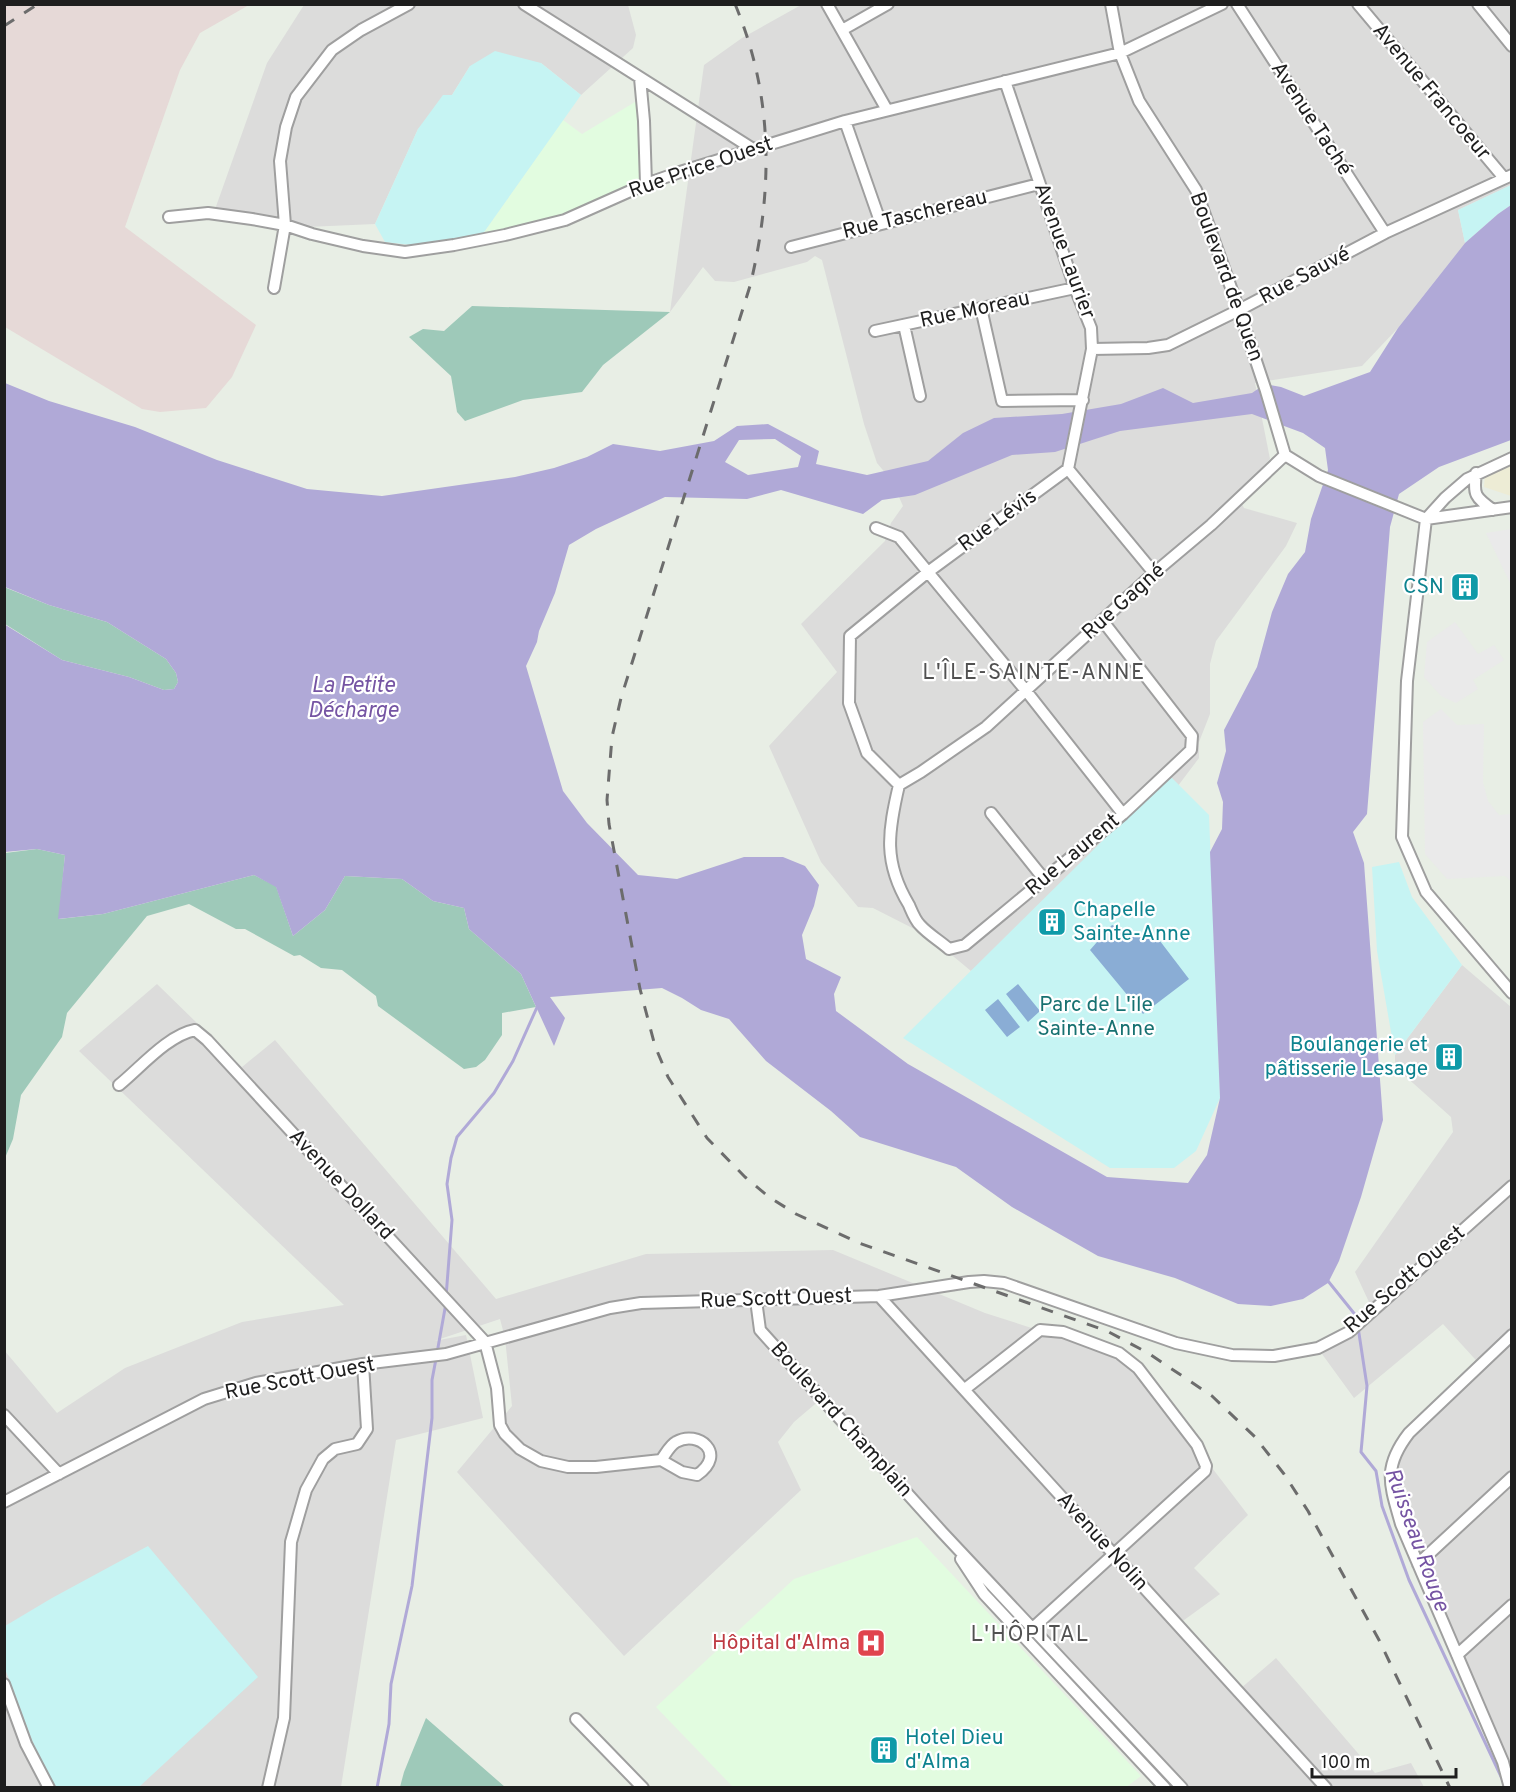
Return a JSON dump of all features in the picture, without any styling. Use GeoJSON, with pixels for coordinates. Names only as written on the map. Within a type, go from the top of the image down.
{"type":"FeatureCollection","features":[{"type":"Feature","properties":{"kind":"street"},"geometry":{"type":"LineString","coordinates":[[274,288],[285,225],[280,161],[286,127],[296,97],[332,50],[361,30],[409,4]]}},
{"type":"Feature","properties":{"kind":"street"},"geometry":{"type":"LineString","coordinates":[[524,4],[753,148]]}},
{"type":"Feature","properties":{"kind":"street"},"geometry":{"type":"LineString","coordinates":[[827,4],[887,110]]}},
{"type":"Feature","properties":{"kind":"street"},"geometry":{"type":"LineString","coordinates":[[842,30],[888,4]]}},
{"type":"Feature","properties":{"kind":"street","name":"Boulevard de Quen"},"geometry":{"type":"LineString","coordinates":[[1111,4],[1120,53],[1139,101],[1196,190],[1239,310],[1285,455]]}},
{"type":"Feature","properties":{"kind":"street","name":"Rue Price Ouest"},"geometry":{"type":"LineString","coordinates":[[169,217],[208,213],[285,225],[363,246],[405,252],[505,235],[565,219],[646,184],[753,148],[887,110],[1120,53],[1222,4]]}},
{"type":"Feature","properties":{"kind":"street","name":"Avenue Taché"},"geometry":{"type":"LineString","coordinates":[[1237,4],[1386,233]]}},
{"type":"Feature","properties":{"kind":"street","name":"Avenue Francoeur"},"geometry":{"type":"LineString","coordinates":[[1358,4],[1508,176]]}},
{"type":"Feature","properties":{"kind":"street"},"geometry":{"type":"LineString","coordinates":[[1478,4],[1512,46]]}},
{"type":"Feature","properties":{"kind":"street"},"geometry":{"type":"LineString","coordinates":[[640,78],[646,184]]}},
{"type":"Feature","properties":{"kind":"street","name":"Avenue Laurier"},"geometry":{"type":"LineString","coordinates":[[1005,81],[1075,288],[1091,328],[1092,350],[1068,469]]}},
{"type":"Feature","properties":{"kind":"street"},"geometry":{"type":"LineString","coordinates":[[845,121],[881,224]]}},
{"type":"Feature","properties":{"kind":"street","name":"Rue Sauvé"},"geometry":{"type":"LineString","coordinates":[[1092,350],[1168,345],[1386,233],[1508,176]]}},
{"type":"Feature","properties":{"kind":"street","name":"Rue Taschereau"},"geometry":{"type":"LineString","coordinates":[[791,247],[1039,184]]}},
{"type":"Feature","properties":{"kind":"street","name":"Rue Moreau"},"geometry":{"type":"LineString","coordinates":[[875,331],[1075,288]]}},
{"type":"Feature","properties":{"kind":"street"},"geometry":{"type":"LineString","coordinates":[[981,308],[1002,401],[1083,400]]}},
{"type":"Feature","properties":{"kind":"street"},"geometry":{"type":"LineString","coordinates":[[904,325],[920,396]]}},
{"type":"Feature","properties":{"kind":"street"},"geometry":{"type":"LineString","coordinates":[[1285,455],[1319,476],[1426,519],[1512,507]]}},
{"type":"Feature","properties":{"kind":"street","name":"Rue Gagné"},"geometry":{"type":"LineString","coordinates":[[899,784],[921,772],[986,727],[1027,692],[1154,573],[1211,525],[1285,455]]}},
{"type":"Feature","properties":{"kind":"street"},"geometry":{"type":"LineString","coordinates":[[1512,458],[1476,473],[1445,498],[1426,519],[1407,681],[1402,837],[1426,892],[1512,993]]}},
{"type":"Feature","properties":{"kind":"street"},"geometry":{"type":"LineString","coordinates":[[1068,469],[1154,573]]}},
{"type":"Feature","properties":{"kind":"street","name":"Rue Lévis"},"geometry":{"type":"LineString","coordinates":[[899,784],[867,753],[849,703],[850,636],[928,573],[1068,469]]}},
{"type":"Feature","properties":{"kind":"street"},"geometry":{"type":"LineString","coordinates":[[1476,473],[1474,491],[1478,500],[1492,510]]}},
{"type":"Feature","properties":{"kind":"street"},"geometry":{"type":"LineString","coordinates":[[876,528],[899,537],[1027,692],[1123,814]]}},
{"type":"Feature","properties":{"kind":"street","name":"Rue Laurent"},"geometry":{"type":"LineString","coordinates":[[899,784],[888,847],[891,866],[900,890],[920,925],[949,949],[965,945],[1123,814],[1191,750],[1192,736],[1102,620]]}},
{"type":"Feature","properties":{"kind":"street"},"geometry":{"type":"LineString","coordinates":[[991,813],[1044,879]]}},
{"type":"Feature","properties":{"kind":"street","name":"Avenue Dollard"},"geometry":{"type":"LineString","coordinates":[[119,1085],[171,1040],[183,1032],[195,1030],[207,1040],[485,1342]]}},
{"type":"Feature","properties":{"kind":"street","name":"Rue Scott Ouest"},"geometry":{"type":"LineString","coordinates":[[4,1502],[204,1398],[256,1383],[363,1364],[446,1354],[610,1308],[641,1303],[879,1296],[984,1281],[1004,1283],[1176,1342],[1232,1355],[1274,1356],[1318,1348],[1348,1332],[1512,1186]]}},
{"type":"Feature","properties":{"kind":"street","name":"Avenue Nolin"},"geometry":{"type":"LineString","coordinates":[[879,1296],[1326,1788]]}},
{"type":"Feature","properties":{"kind":"street","name":"Boulevard Champlain"},"geometry":{"type":"LineString","coordinates":[[756,1300],[760,1330],[942,1532],[1182,1788]]}},
{"type":"Feature","properties":{"kind":"street"},"geometry":{"type":"LineString","coordinates":[[965,1389],[1040,1330],[1063,1332],[1119,1353],[1138,1368],[1197,1445],[1206,1466],[1205,1471],[1024,1636]]}},
{"type":"Feature","properties":{"kind":"street"},"geometry":{"type":"LineString","coordinates":[[1510,1788],[1508,1758],[1457,1655],[1401,1524],[1390,1472],[1396,1450],[1409,1433],[1512,1335]]}},
{"type":"Feature","properties":{"kind":"street"},"geometry":{"type":"LineString","coordinates":[[485,1342],[497,1388],[500,1425],[505,1434],[520,1449],[541,1461],[568,1467],[596,1467],[661,1460],[682,1472],[697,1475],[711,1460],[710,1452],[705,1444],[695,1439],[675,1442],[661,1460]]}},
{"type":"Feature","properties":{"kind":"street"},"geometry":{"type":"LineString","coordinates":[[268,1788],[284,1718],[291,1542],[306,1490],[323,1459],[335,1449],[357,1444],[367,1429],[363,1364]]}},
{"type":"Feature","properties":{"kind":"street"},"geometry":{"type":"LineString","coordinates":[[4,1415],[59,1474]]}},
{"type":"Feature","properties":{"kind":"street"},"geometry":{"type":"LineString","coordinates":[[1418,1564],[1512,1477]]}},
{"type":"Feature","properties":{"kind":"street","name":"Boulevard Champlain"},"geometry":{"type":"LineString","coordinates":[[942,1532],[984,1594],[1165,1788]]}},
{"type":"Feature","properties":{"kind":"street"},"geometry":{"type":"LineString","coordinates":[[1457,1655],[1512,1605]]}},
{"type":"Feature","properties":{"kind":"street"},"geometry":{"type":"LineString","coordinates":[[4,1684],[27,1744],[49,1788]]}},
{"type":"Feature","properties":{"kind":"street"},"geometry":{"type":"LineString","coordinates":[[576,1719],[643,1788]]}},
{"type":"Feature","properties":{"kind":"shaded area"},"geometry":{"type":"Polygon","coordinates":[[[5,4],[249,5],[200,33],[180,70],[125,227],[256,325],[232,377],[206,408],[160,412],[142,409],[5,327],[5,4]]]}},
{"type":"Feature","properties":{"kind":"shaded area"},"geometry":{"type":"Polygon","coordinates":[[[304,5],[628,5],[636,35],[633,48],[581,95],[541,63],[470,66],[452,95],[418,129],[375,224],[284,228],[213,215],[267,63],[304,5]]]}},
{"type":"Feature","properties":{"kind":"shaded area"},"geometry":{"type":"Polygon","coordinates":[[[801,5],[1511,5],[1511,185],[1458,210],[1465,243],[1398,328],[1362,366],[1255,383],[1270,459],[1237,494],[1244,508],[1297,523],[1286,546],[1216,641],[1210,664],[1210,714],[1199,742],[1199,758],[1159,811],[971,971],[930,937],[873,908],[858,907],[821,862],[769,746],[837,672],[801,624],[885,541],[891,523],[903,506],[892,481],[877,463],[864,424],[822,260],[815,256],[807,262],[734,282],[715,281],[703,267],[670,312],[704,65],[742,38],[801,5]]]}},
{"type":"Feature","properties":{"kind":"shaded area"},"geometry":{"type":"Polygon","coordinates":[[[640,99],[642,182],[563,216],[482,235],[563,120],[582,134],[640,99]]]}},
{"type":"Feature","properties":{"kind":"shaded area"},"geometry":{"type":"Polygon","coordinates":[[[472,306],[670,312],[603,365],[582,392],[523,400],[465,421],[457,412],[451,376],[409,337],[423,329],[444,331],[472,306]]]}},
{"type":"Feature","properties":{"kind":"shaded area"},"geometry":{"type":"Polygon","coordinates":[[[1511,462],[1511,496],[1484,487],[1485,475],[1511,462]]]}},
{"type":"Feature","properties":{"kind":"shaded area"},"geometry":{"type":"Polygon","coordinates":[[[1512,529],[1511,585],[1486,533],[1512,529]]]}},
{"type":"Feature","properties":{"kind":"shaded area"},"geometry":{"type":"Polygon","coordinates":[[[4,587],[49,605],[107,622],[166,659],[176,673],[178,682],[174,689],[164,690],[129,677],[62,660],[5,624],[4,587]]]}},
{"type":"Feature","properties":{"kind":"shaded area"},"geometry":{"type":"Polygon","coordinates":[[[1455,622],[1478,654],[1494,645],[1504,660],[1473,680],[1478,689],[1456,703],[1441,696],[1424,677],[1427,642],[1455,622]]]}},
{"type":"Feature","properties":{"kind":"shaded area"},"geometry":{"type":"Polygon","coordinates":[[[1441,709],[1457,725],[1484,724],[1483,782],[1488,801],[1499,815],[1511,814],[1511,881],[1505,876],[1447,879],[1425,854],[1423,722],[1441,709]]]}},
{"type":"Feature","properties":{"kind":"shaded area"},"geometry":{"type":"Polygon","coordinates":[[[37,849],[65,855],[59,919],[103,914],[254,875],[276,886],[293,936],[325,910],[345,876],[402,879],[433,901],[464,908],[469,929],[521,974],[536,1007],[502,1013],[502,1035],[485,1060],[476,1067],[464,1069],[378,1006],[376,996],[342,970],[321,968],[300,955],[294,956],[245,929],[236,929],[189,904],[147,916],[67,1013],[62,1037],[21,1095],[13,1139],[5,1158],[5,853],[37,849]]]}},
{"type":"Feature","properties":{"kind":"shaded area"},"geometry":{"type":"Polygon","coordinates":[[[1112,925],[1160,941],[1189,979],[1143,1014],[1090,950],[1112,925]]]}},
{"type":"Feature","properties":{"kind":"shaded area"},"geometry":{"type":"Polygon","coordinates":[[[1462,965],[1511,1007],[1511,1787],[1396,1498],[1397,1454],[1407,1439],[1484,1369],[1443,1324],[1354,1398],[1322,1354],[1375,1315],[1355,1272],[1453,1132],[1451,1117],[1395,1067],[1395,1055],[1462,965]]]}},
{"type":"Feature","properties":{"kind":"shaded area"},"geometry":{"type":"Polygon","coordinates":[[[157,984],[242,1067],[275,1040],[496,1299],[646,1254],[833,1250],[985,1313],[1119,1356],[1174,1418],[1248,1515],[1194,1568],[1220,1594],[1180,1623],[1240,1689],[1276,1658],[1375,1773],[1411,1763],[1424,1787],[1188,1787],[821,1399],[794,1422],[778,1442],[801,1490],[624,1656],[457,1472],[512,1406],[505,1338],[500,1319],[434,1341],[466,1335],[483,1418],[396,1440],[341,1787],[5,1787],[4,1350],[57,1413],[125,1368],[242,1322],[344,1305],[79,1051],[157,984]]]}},
{"type":"Feature","properties":{"kind":"shaded area"},"geometry":{"type":"Polygon","coordinates":[[[1018,984],[1040,1011],[1028,1022],[1006,994],[1018,984]]]}},
{"type":"Feature","properties":{"kind":"shaded area"},"geometry":{"type":"Polygon","coordinates":[[[998,999],[1020,1027],[1007,1037],[985,1010],[998,999]]]}},
{"type":"Feature","properties":{"kind":"shaded area","name":"Hôpital d'Alma"},"geometry":{"type":"Polygon","coordinates":[[[917,1537],[1141,1776],[1125,1788],[733,1787],[656,1707],[794,1579],[917,1537]]]}},
{"type":"Feature","properties":{"kind":"shaded area"},"geometry":{"type":"Polygon","coordinates":[[[426,1718],[505,1787],[400,1787],[426,1718]]]}},
{"type":"Feature","properties":{"kind":"green space"},"geometry":{"type":"Polygon","coordinates":[[[495,51],[541,63],[581,95],[482,235],[420,246],[385,242],[375,224],[418,129],[443,95],[452,95],[470,66],[495,51]]]}},
{"type":"Feature","properties":{"kind":"green space"},"geometry":{"type":"Polygon","coordinates":[[[1511,185],[1511,205],[1465,243],[1458,210],[1511,185]]]}},
{"type":"Feature","properties":{"kind":"green space","name":"Parc de L'ile Sainte-Anne"},"geometry":{"type":"Polygon","coordinates":[[[1169,775],[1209,815],[1220,1098],[1196,1151],[1174,1168],[1110,1168],[903,1038],[1169,775]]]}},
{"type":"Feature","properties":{"kind":"green space"},"geometry":{"type":"Polygon","coordinates":[[[1399,862],[1412,897],[1462,965],[1395,1055],[1377,951],[1372,867],[1399,862]]]}},
{"type":"Feature","properties":{"kind":"green space"},"geometry":{"type":"Polygon","coordinates":[[[148,1546],[258,1677],[139,1787],[57,1788],[42,1766],[5,1669],[5,1626],[148,1546]]]}},
{"type":"Feature","properties":{"kind":"water","name":"La Petite Décharge"},"geometry":{"type":"Polygon","coordinates":[[[1511,205],[1511,440],[1439,467],[1399,494],[1390,527],[1367,814],[1353,832],[1364,863],[1383,1120],[1361,1197],[1339,1261],[1328,1283],[1303,1299],[1271,1306],[1238,1304],[1175,1278],[1098,1256],[1012,1207],[956,1167],[860,1137],[831,1111],[766,1061],[729,1019],[701,1010],[662,988],[550,997],[565,1018],[554,1046],[521,974],[469,929],[464,908],[433,901],[402,879],[345,876],[325,910],[293,936],[276,887],[254,875],[103,914],[58,919],[65,855],[37,849],[5,852],[4,624],[62,660],[129,677],[164,690],[174,689],[178,682],[176,673],[166,659],[107,622],[49,605],[5,587],[5,383],[49,401],[135,427],[217,460],[307,489],[382,496],[515,477],[587,457],[613,444],[660,451],[714,441],[737,426],[768,424],[819,451],[816,464],[867,475],[928,461],[963,433],[994,418],[1062,414],[1121,404],[1163,388],[1193,403],[1252,393],[1265,384],[1281,387],[1304,396],[1370,372],[1398,328],[1465,243],[1511,205]],[[1252,414],[1120,431],[1055,452],[1012,455],[915,495],[882,500],[863,514],[781,490],[747,499],[665,497],[596,529],[569,545],[555,593],[526,666],[563,791],[587,823],[638,875],[677,879],[744,857],[783,857],[805,866],[819,885],[814,906],[802,935],[806,959],[841,977],[834,994],[836,1011],[908,1064],[1107,1177],[1188,1183],[1207,1155],[1220,1098],[1210,852],[1222,829],[1223,802],[1217,783],[1226,751],[1224,730],[1257,667],[1272,612],[1288,574],[1305,552],[1311,519],[1328,470],[1325,448],[1303,433],[1252,414]],[[775,439],[739,440],[725,462],[748,475],[798,467],[801,456],[775,439]]]}},
{"type":"Feature","properties":{"kind":"waterway"},"geometry":{"type":"LineString","coordinates":[[446,1297],[452,1220],[447,1184],[457,1137],[494,1093],[513,1061],[538,1005]]}},
{"type":"Feature","properties":{"kind":"waterway","name":"Ruisseau Rouge"},"geometry":{"type":"LineString","coordinates":[[1328,1281],[1357,1317],[1357,1321]]}},
{"type":"Feature","properties":{"kind":"waterway"},"geometry":{"type":"LineString","coordinates":[[437,1353],[446,1303]]}},
{"type":"Feature","properties":{"kind":"waterway","name":"Ruisseau Rouge"},"geometry":{"type":"LineString","coordinates":[[1358,1327],[1367,1386],[1361,1452],[1376,1471],[1382,1506],[1409,1580],[1504,1783]]}},
{"type":"Feature","properties":{"kind":"waterway"},"geometry":{"type":"LineString","coordinates":[[377,1788],[389,1724],[391,1684],[412,1586],[432,1418],[432,1380],[436,1359]]}},
{"type":"Feature","properties":{"kind":"railway"},"geometry":{"type":"LineString","coordinates":[[4,26],[38,4]]}},
{"type":"Feature","properties":{"kind":"railway"},"geometry":{"type":"LineString","coordinates":[[735,4],[748,39],[763,109],[766,180],[758,250],[750,286],[621,698],[612,737],[607,800],[609,824],[640,989],[655,1046],[668,1077],[707,1138],[745,1177],[769,1197],[796,1214],[859,1243],[1107,1331],[1148,1353],[1212,1396],[1255,1437],[1284,1474],[1308,1511],[1379,1640],[1450,1788]]}},
{"type":"Feature","properties":{"kind":"place","name":"CSN"},"geometry":{"type":"Point","coordinates":[1465,587]}},
{"type":"Feature","properties":{"kind":"place","name":"Chapelle Sainte-Anne"},"geometry":{"type":"Point","coordinates":[1052,922]}},
{"type":"Feature","properties":{"kind":"place","name":"Boulangerie et pâtisserie Lesage"},"geometry":{"type":"Point","coordinates":[1449,1057]}},
{"type":"Feature","properties":{"kind":"place","name":"Hôpital d'Alma"},"geometry":{"type":"Point","coordinates":[871,1643]}},
{"type":"Feature","properties":{"kind":"place","name":"Hotel Dieu d'Alma"},"geometry":{"type":"Point","coordinates":[884,1750]}},
{"type":"Feature","properties":{"kind":"district","name":"L'ÎLE-SAINTE-ANNE"},"geometry":{"type":"Point","coordinates":[1034,673]}},
{"type":"Feature","properties":{"kind":"district","name":"L'HÔPITAL"},"geometry":{"type":"Point","coordinates":[1030,1635]}}]}
